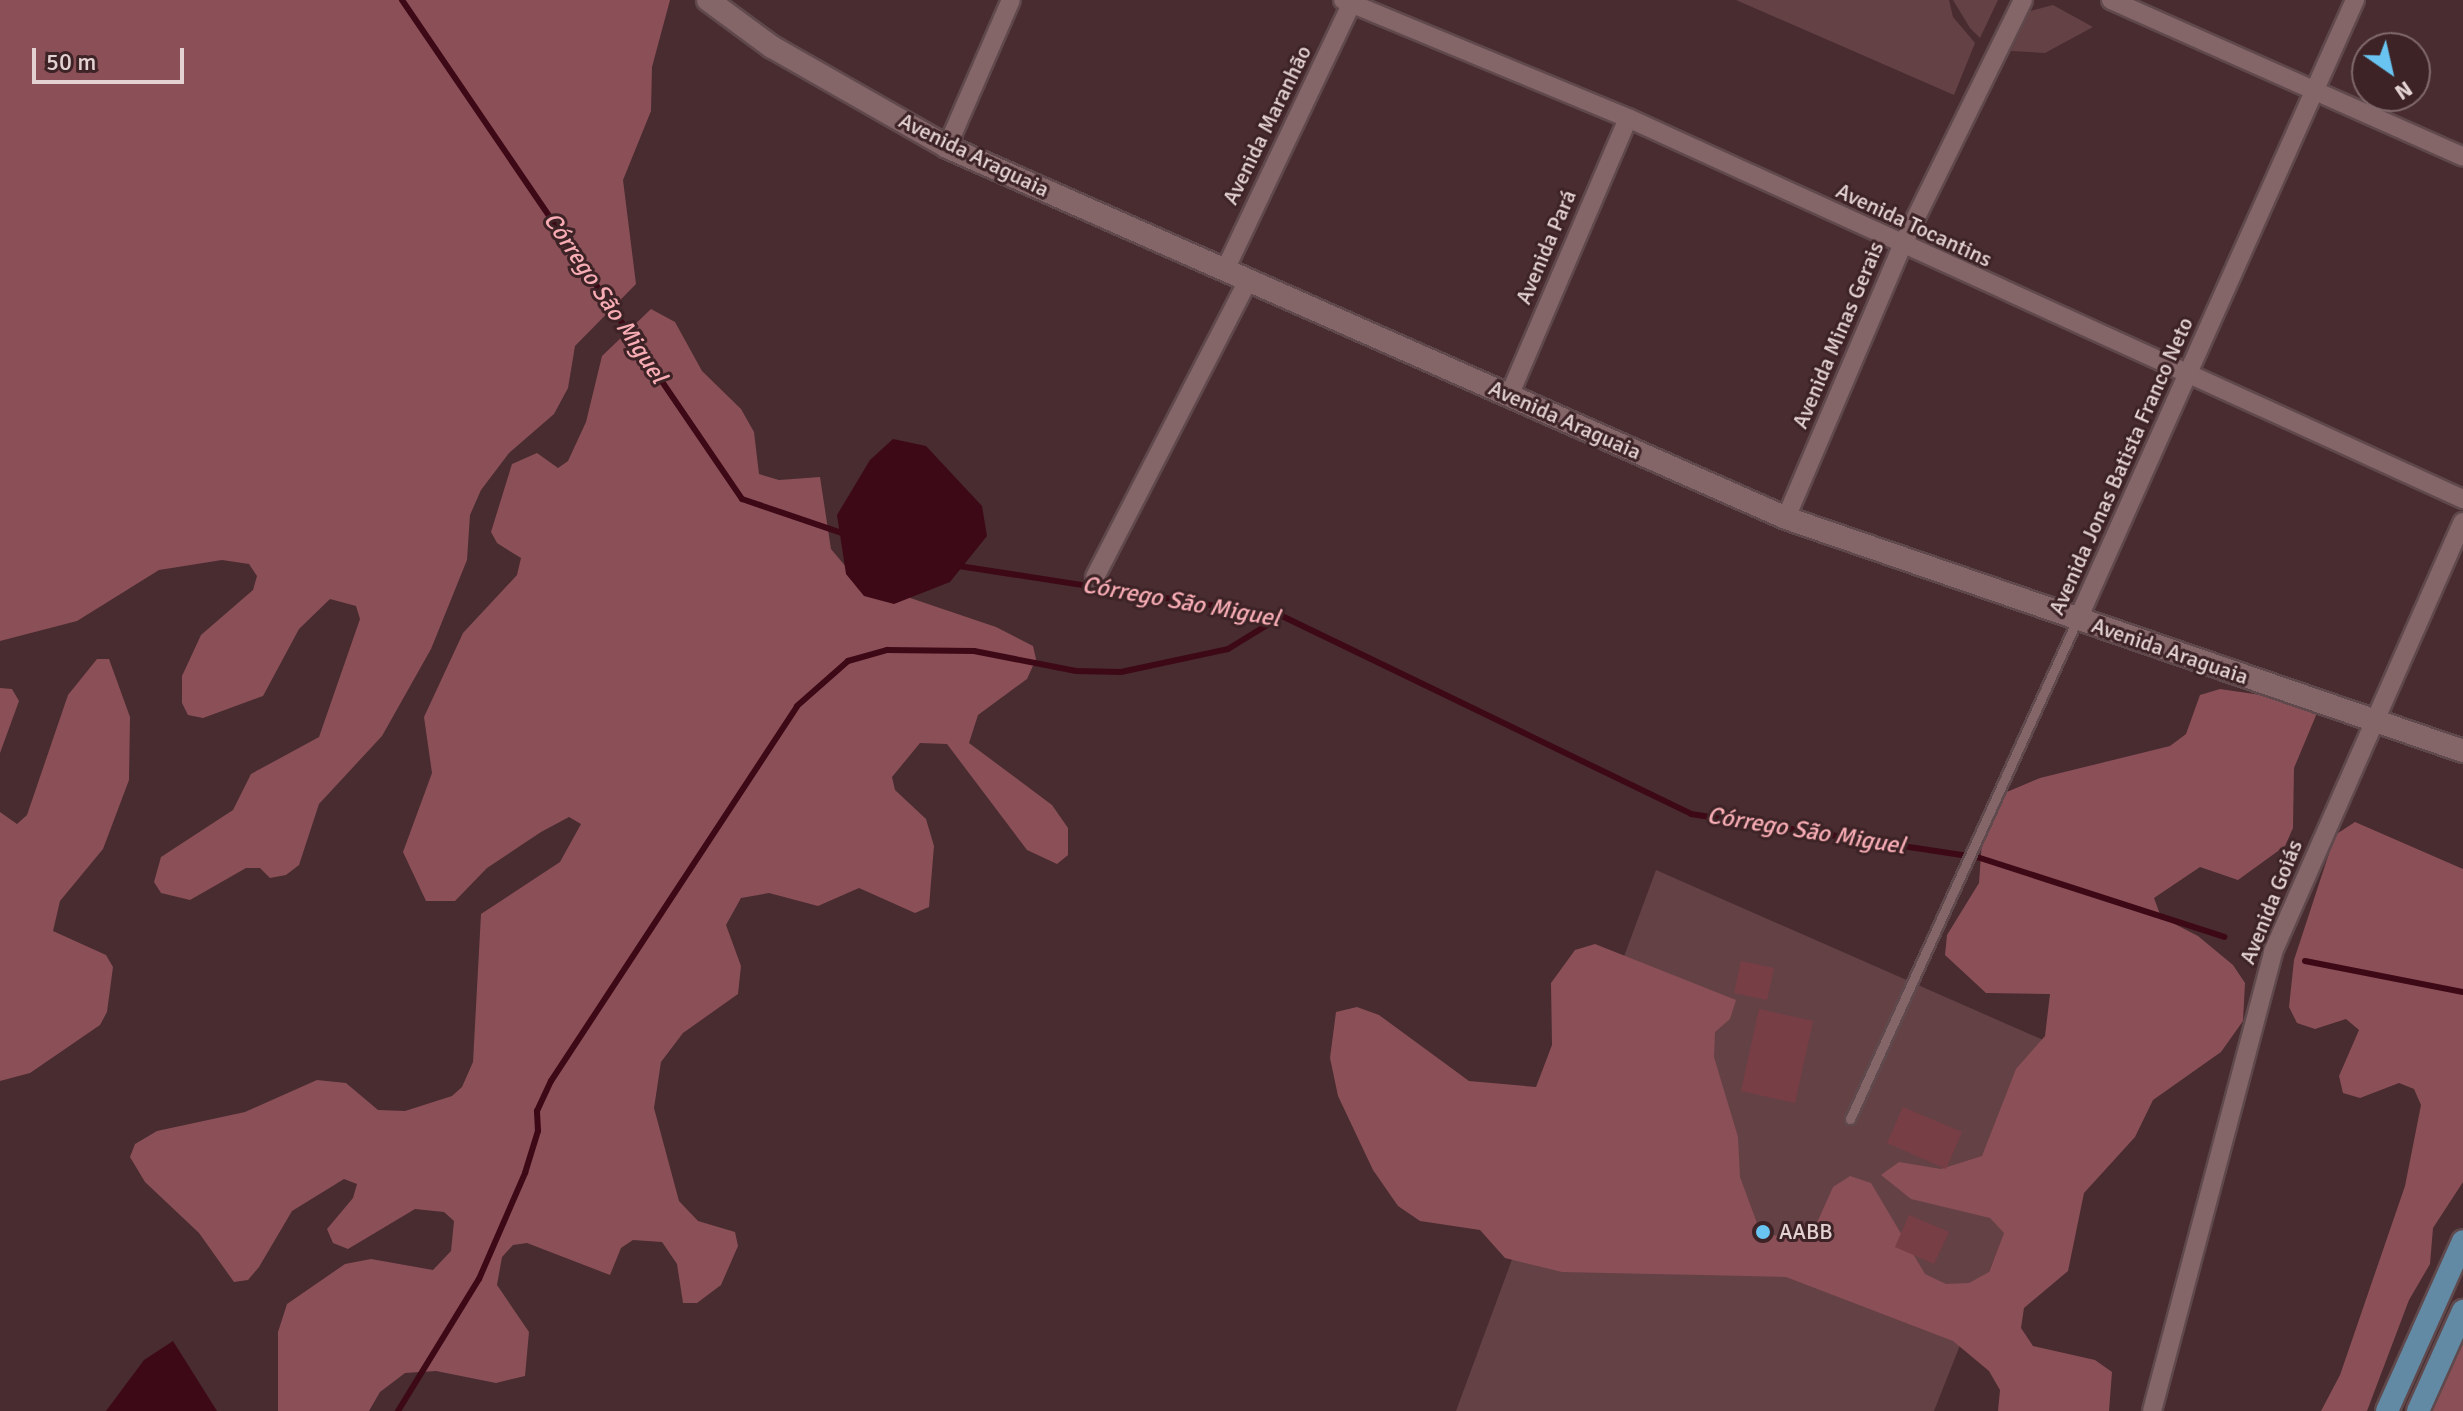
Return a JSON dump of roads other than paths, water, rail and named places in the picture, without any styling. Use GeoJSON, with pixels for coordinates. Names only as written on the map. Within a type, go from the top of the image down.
{"type":"FeatureCollection","features":[{"type":"Feature","properties":{"kind":"main road"},"geometry":{"type":"LineString","coordinates":[[2387,1411],[2463,1241]]}},
{"type":"Feature","properties":{"kind":"main road"},"geometry":{"type":"LineString","coordinates":[[2418,1411],[2463,1311]]}},
{"type":"Feature","properties":{"kind":"street","name":"Avenida Araguaia"},"geometry":{"type":"LineString","coordinates":[[708,0],[772,47],[947,147],[1786,518],[2463,751]]}},
{"type":"Feature","properties":{"kind":"street"},"geometry":{"type":"LineString","coordinates":[[947,147],[1011,0]]}},
{"type":"Feature","properties":{"kind":"street","name":"Avenida Minas Gerais"},"geometry":{"type":"LineString","coordinates":[[1786,518],[1902,246],[2023,0]]}},
{"type":"Feature","properties":{"kind":"street"},"geometry":{"type":"LineString","coordinates":[[2111,0],[2463,157]]}},
{"type":"Feature","properties":{"kind":"street","name":"Avenida Jonas Batista Franco Neto"},"geometry":{"type":"LineString","coordinates":[[2078,619],[2355,0]]}},
{"type":"Feature","properties":{"kind":"street","name":"Avenida Tocantins"},"geometry":{"type":"LineString","coordinates":[[1349,1],[1628,118],[1902,246],[2463,499]]}},
{"type":"Feature","properties":{"kind":"street","name":"Avenida Maranhão"},"geometry":{"type":"LineString","coordinates":[[1225,270],[1349,1]]}},
{"type":"Feature","properties":{"kind":"street","name":"Avenida Pará"},"geometry":{"type":"LineString","coordinates":[[1509,396],[1628,118]]}},
{"type":"Feature","properties":{"kind":"street"},"geometry":{"type":"LineString","coordinates":[[1095,577],[1248,280]]}},
{"type":"Feature","properties":{"kind":"street","name":"Avenida Goiás"},"geometry":{"type":"LineString","coordinates":[[2152,1411],[2273,952],[2370,719],[2463,522]]}},
{"type":"Feature","properties":{"kind":"lane","name":"Avenida Jonas Batista Franco Neto"},"geometry":{"type":"LineString","coordinates":[[1850,1119],[2078,619]]}},
{"type":"Feature","properties":{"kind":"waterway","name":"Córrego São Miguel"},"geometry":{"type":"LineString","coordinates":[[402,0],[742,499],[845,534]]}},
{"type":"Feature","properties":{"kind":"waterway","name":"Córrego São Miguel"},"geometry":{"type":"LineString","coordinates":[[959,566],[1282,616],[1691,814],[1977,857],[2224,937]]}},
{"type":"Feature","properties":{"kind":"waterway"},"geometry":{"type":"LineString","coordinates":[[398,1411],[479,1279],[525,1173],[538,1131],[537,1111],[551,1081],[797,706],[848,661],[887,650],[974,651],[1076,671],[1121,672],[1228,649],[1280,617]]}},
{"type":"Feature","properties":{"kind":"waterway","name":"Córrego São Miguel"},"geometry":{"type":"LineString","coordinates":[[2305,961],[2463,992]]}},
{"type":"Feature","properties":{"kind":"place","name":"AABB"},"geometry":{"type":"Point","coordinates":[1763,1232]}}]}
